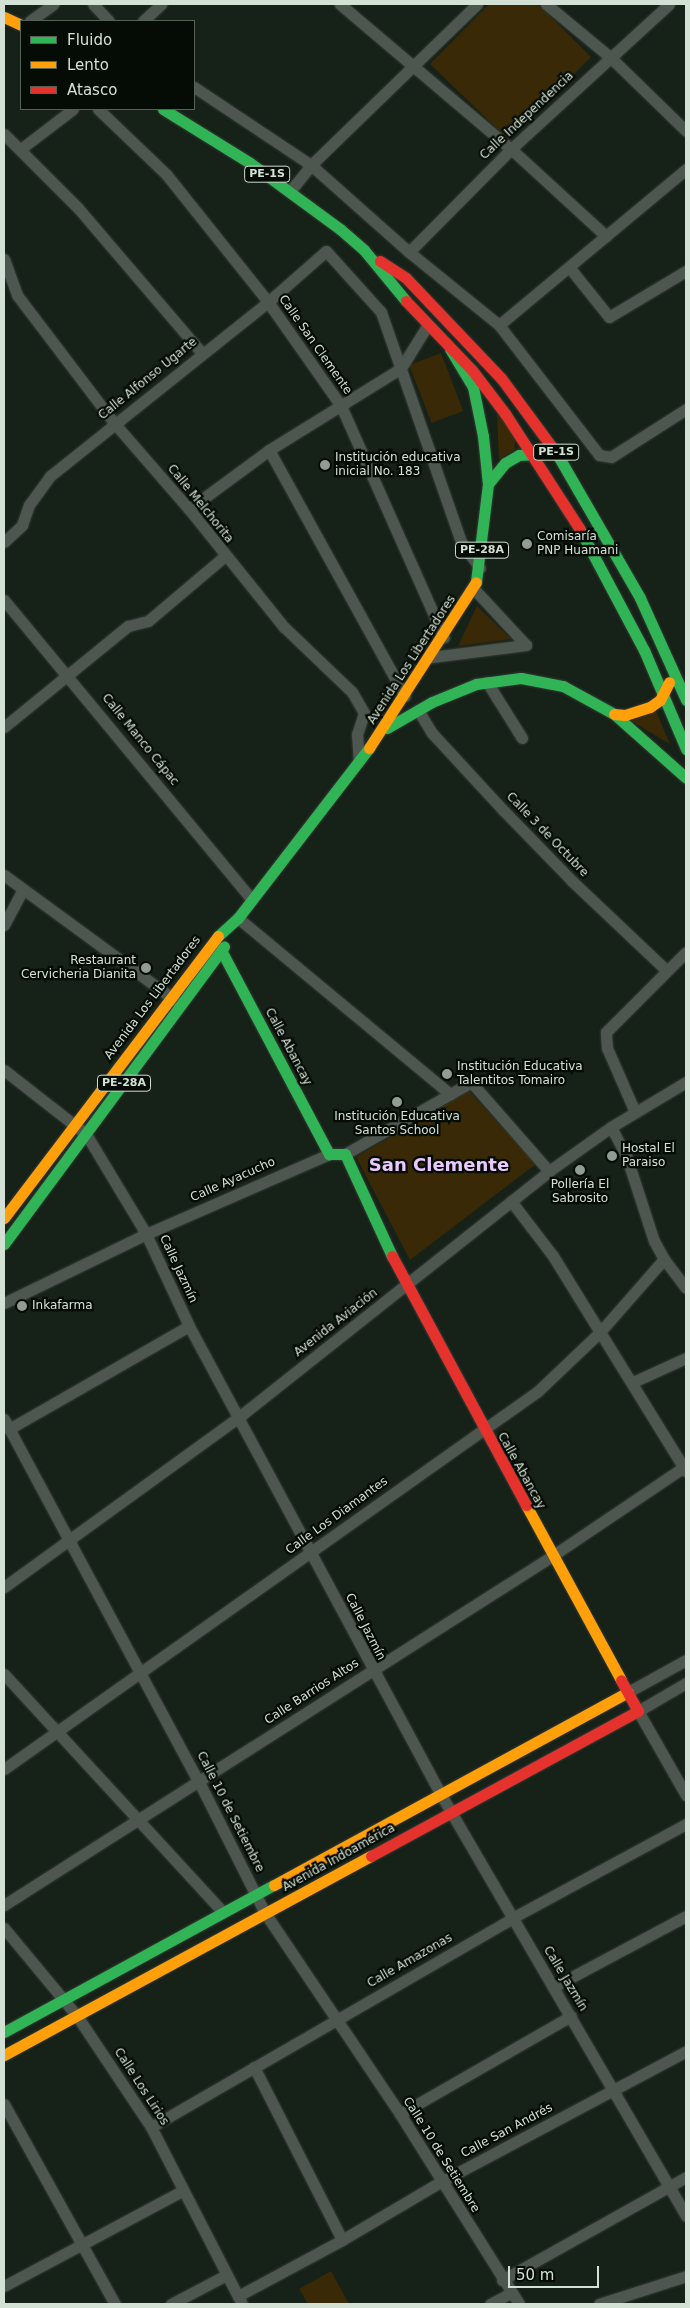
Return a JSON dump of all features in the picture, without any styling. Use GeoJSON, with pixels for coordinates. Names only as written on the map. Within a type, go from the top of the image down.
{"type":"FeatureCollection","features":[{"type":"Feature","properties":{"kind":"main road"},"geometry":{"type":"LineString","coordinates":[[4,17],[20,25]]}},
{"type":"Feature","properties":{"kind":"main road","name":"PE-1S"},"geometry":{"type":"LineString","coordinates":[[165,110],[291,190],[364,250],[406,278],[501,378],[558,455],[604,528],[674,670],[686,700]]}},
{"type":"Feature","properties":{"kind":"main road","name":"PE-1S"},"geometry":{"type":"LineString","coordinates":[[364,250],[427,326],[472,370],[586,538],[664,693],[686,749]]}},
{"type":"Feature","properties":{"kind":"main road","name":"Avenida Los Libertadores"},"geometry":{"type":"LineString","coordinates":[[4,1218],[212,942],[238,918],[383,730],[445,638],[474,590],[480,568],[488,484],[479,406],[470,380],[450,349]]}},
{"type":"Feature","properties":{"kind":"main road"},"geometry":{"type":"LineString","coordinates":[[488,484],[505,463],[530,453],[558,455]]}},
{"type":"Feature","properties":{"kind":"main road"},"geometry":{"type":"LineString","coordinates":[[614,714],[639,712],[660,700],[674,670]]}},
{"type":"Feature","properties":{"kind":"main road","name":"PE-28A"},"geometry":{"type":"LineString","coordinates":[[383,730],[418,710],[476,684],[521,678],[562,686],[614,714],[679,768],[686,778]]}},
{"type":"Feature","properties":{"kind":"main road"},"geometry":{"type":"LineString","coordinates":[[412,685],[418,710]]}},
{"type":"Feature","properties":{"kind":"main road","name":"Avenida Los Libertadores"},"geometry":{"type":"LineString","coordinates":[[4,1244],[222,952],[238,918]]}},
{"type":"Feature","properties":{"kind":"main road","name":"Calle Abancay"},"geometry":{"type":"LineString","coordinates":[[222,952],[329,1154]]}},
{"type":"Feature","properties":{"kind":"main road","name":"Calle Ayacucho"},"geometry":{"type":"LineString","coordinates":[[329,1154],[345,1154]]}},
{"type":"Feature","properties":{"kind":"main road","name":"Calle Abancay"},"geometry":{"type":"LineString","coordinates":[[345,1154],[406,1286],[482,1429],[638,1711]]}},
{"type":"Feature","properties":{"kind":"main road","name":"Avenida Indoamérica"},"geometry":{"type":"LineString","coordinates":[[4,2032],[628,1692]]}},
{"type":"Feature","properties":{"kind":"main road","name":"Avenida Indoamérica"},"geometry":{"type":"LineString","coordinates":[[4,2055],[638,1711]]}},
{"type":"Feature","properties":{"kind":"street"},"geometry":{"type":"LineString","coordinates":[[31,20],[53,4]]}},
{"type":"Feature","properties":{"kind":"street"},"geometry":{"type":"LineString","coordinates":[[93,4],[108,20]]}},
{"type":"Feature","properties":{"kind":"street"},"geometry":{"type":"LineString","coordinates":[[144,20],[161,4]]}},
{"type":"Feature","properties":{"kind":"street"},"geometry":{"type":"LineString","coordinates":[[340,4],[511,149],[606,236]]}},
{"type":"Feature","properties":{"kind":"street"},"geometry":{"type":"LineString","coordinates":[[291,190],[311,165],[477,4]]}},
{"type":"Feature","properties":{"kind":"street"},"geometry":{"type":"LineString","coordinates":[[546,4],[610,57],[686,131]]}},
{"type":"Feature","properties":{"kind":"street","name":"Calle Independencia"},"geometry":{"type":"LineString","coordinates":[[409,252],[511,149],[669,4]]}},
{"type":"Feature","properties":{"kind":"street"},"geometry":{"type":"LineString","coordinates":[[195,88],[311,165],[409,252],[499,325],[593,450],[599,455],[611,457],[686,409]]}},
{"type":"Feature","properties":{"kind":"street"},"geometry":{"type":"LineString","coordinates":[[22,148],[72,110]]}},
{"type":"Feature","properties":{"kind":"street","name":"Calle San Clemente"},"geometry":{"type":"LineString","coordinates":[[99,110],[166,174],[268,302],[341,406],[445,638]]}},
{"type":"Feature","properties":{"kind":"street"},"geometry":{"type":"LineString","coordinates":[[4,134],[22,148],[78,208],[202,353]]}},
{"type":"Feature","properties":{"kind":"street"},"geometry":{"type":"LineString","coordinates":[[499,325],[686,169]]}},
{"type":"Feature","properties":{"kind":"street","name":"Calle Alfonso Ugarte"},"geometry":{"type":"LineString","coordinates":[[4,542],[22,525],[29,505],[50,476],[268,302],[326,251],[380,312],[401,368]]}},
{"type":"Feature","properties":{"kind":"street","name":"Calle Melchorita"},"geometry":{"type":"LineString","coordinates":[[4,259],[17,295],[115,424],[189,509],[284,628],[352,692],[364,712],[358,734],[359,760]]}},
{"type":"Feature","properties":{"kind":"street"},"geometry":{"type":"LineString","coordinates":[[569,267],[609,317],[686,271]]}},
{"type":"Feature","properties":{"kind":"street"},"geometry":{"type":"LineString","coordinates":[[189,509],[269,450],[401,368],[427,326]]}},
{"type":"Feature","properties":{"kind":"street"},"geometry":{"type":"LineString","coordinates":[[401,368],[461,542],[480,568]]}},
{"type":"Feature","properties":{"kind":"street"},"geometry":{"type":"LineString","coordinates":[[269,450],[405,696]]}},
{"type":"Feature","properties":{"kind":"street"},"geometry":{"type":"LineString","coordinates":[[4,727],[128,626],[148,621],[225,556]]}},
{"type":"Feature","properties":{"kind":"street"},"geometry":{"type":"LineString","coordinates":[[432,657],[526,645],[474,590]]}},
{"type":"Feature","properties":{"kind":"street","name":"Calle Manco Cápac"},"geometry":{"type":"LineString","coordinates":[[4,600],[252,900]]}},
{"type":"Feature","properties":{"kind":"street"},"geometry":{"type":"LineString","coordinates":[[487,682],[522,738]]}},
{"type":"Feature","properties":{"kind":"street","name":"Calle 3 de Octubre"},"geometry":{"type":"LineString","coordinates":[[418,710],[431,732],[504,811],[572,882],[666,970]]}},
{"type":"Feature","properties":{"kind":"street"},"geometry":{"type":"LineString","coordinates":[[4,876],[182,1006]]}},
{"type":"Feature","properties":{"kind":"street"},"geometry":{"type":"LineString","coordinates":[[4,925],[24,890]]}},
{"type":"Feature","properties":{"kind":"street"},"geometry":{"type":"LineString","coordinates":[[238,918],[450,1094]]}},
{"type":"Feature","properties":{"kind":"street"},"geometry":{"type":"LineString","coordinates":[[635,1112],[607,1048],[606,1032],[686,952]]}},
{"type":"Feature","properties":{"kind":"street","name":"Calle Jazmín"},"geometry":{"type":"LineString","coordinates":[[4,1070],[86,1134],[146,1234],[189,1326],[311,1552],[372,1670],[440,1793],[514,1917],[553,1988],[615,2090],[686,2216]]}},
{"type":"Feature","properties":{"kind":"street","name":"Calle Ayacucho"},"geometry":{"type":"LineString","coordinates":[[345,1154],[471,1082],[549,1171]]}},
{"type":"Feature","properties":{"kind":"street","name":"Avenida Aviación"},"geometry":{"type":"LineString","coordinates":[[4,1587],[69,1538],[239,1417],[549,1171],[611,1127],[686,1082]]}},
{"type":"Feature","properties":{"kind":"street"},"geometry":{"type":"LineString","coordinates":[[611,1127],[626,1155],[647,1222],[664,1259],[686,1288]]}},
{"type":"Feature","properties":{"kind":"street","name":"Calle Ayacucho"},"geometry":{"type":"LineString","coordinates":[[4,1303],[146,1234],[329,1154]]}},
{"type":"Feature","properties":{"kind":"street"},"geometry":{"type":"LineString","coordinates":[[511,1201],[553,1256],[684,1463]]}},
{"type":"Feature","properties":{"kind":"street","name":"Calle Los Diamantes"},"geometry":{"type":"LineString","coordinates":[[4,1769],[538,1391],[600,1332],[664,1259]]}},
{"type":"Feature","properties":{"kind":"street"},"geometry":{"type":"LineString","coordinates":[[6,1424],[189,1326]]}},
{"type":"Feature","properties":{"kind":"street"},"geometry":{"type":"LineString","coordinates":[[633,1382],[686,1358]]}},
{"type":"Feature","properties":{"kind":"street","name":"Calle 10 de Setiembre"},"geometry":{"type":"LineString","coordinates":[[6,1424],[199,1782],[265,1913],[400,2114],[518,2304]]}},
{"type":"Feature","properties":{"kind":"street","name":"Calle Barrios Altos"},"geometry":{"type":"LineString","coordinates":[[4,1905],[141,1820],[552,1556],[684,1463]]}},
{"type":"Feature","properties":{"kind":"street","name":"Avenida Indoamérica"},"geometry":{"type":"LineString","coordinates":[[628,1692],[686,1660]]}},
{"type":"Feature","properties":{"kind":"street"},"geometry":{"type":"LineString","coordinates":[[4,1674],[56,1732],[141,1820],[223,1912]]}},
{"type":"Feature","properties":{"kind":"street","name":"Avenida Indoamérica"},"geometry":{"type":"LineString","coordinates":[[638,1711],[686,1683]]}},
{"type":"Feature","properties":{"kind":"street","name":"Calle Abancay"},"geometry":{"type":"LineString","coordinates":[[638,1711],[686,1795]]}},
{"type":"Feature","properties":{"kind":"street","name":"Calle Amazonas"},"geometry":{"type":"LineString","coordinates":[[152,2127],[514,1917],[686,1824]]}},
{"type":"Feature","properties":{"kind":"street"},"geometry":{"type":"LineString","coordinates":[[553,1988],[686,1916]]}},
{"type":"Feature","properties":{"kind":"street","name":"Calle Los Lirios"},"geometry":{"type":"LineString","coordinates":[[4,1928],[77,2016],[152,2127],[182,2190],[240,2300]]}},
{"type":"Feature","properties":{"kind":"street"},"geometry":{"type":"LineString","coordinates":[[400,2114],[571,2016]]}},
{"type":"Feature","properties":{"kind":"street","name":"Calle San Andrés"},"geometry":{"type":"LineString","coordinates":[[240,2300],[442,2181],[686,2051]]}},
{"type":"Feature","properties":{"kind":"street"},"geometry":{"type":"LineString","coordinates":[[254,2067],[342,2240]]}},
{"type":"Feature","properties":{"kind":"street"},"geometry":{"type":"LineString","coordinates":[[4,2104],[115,2304]]}},
{"type":"Feature","properties":{"kind":"street"},"geometry":{"type":"LineString","coordinates":[[502,2280],[686,2177]]}},
{"type":"Feature","properties":{"kind":"street"},"geometry":{"type":"LineString","coordinates":[[4,2286],[182,2190]]}},
{"type":"Feature","properties":{"kind":"street"},"geometry":{"type":"LineString","coordinates":[[171,2304],[226,2275]]}},
{"type":"Feature","properties":{"kind":"street"},"geometry":{"type":"LineString","coordinates":[[599,2304],[686,2276]]}},
{"type":"Feature","properties":{"kind":"street"},"geometry":{"type":"LineString","coordinates":[[490,2304],[511,2293]]}},
{"type":"Feature","properties":{"kind":"shaded area"},"geometry":{"type":"Polygon","coordinates":[[[489,4],[538,4],[591,57],[509,140],[430,64],[489,4]]]}},
{"type":"Feature","properties":{"kind":"shaded area"},"geometry":{"type":"Polygon","coordinates":[[[441,353],[463,411],[431,423],[409,365],[441,353]]]}},
{"type":"Feature","properties":{"kind":"shaded area"},"geometry":{"type":"Polygon","coordinates":[[[497,414],[514,428],[515,450],[499,459],[497,414]]]}},
{"type":"Feature","properties":{"kind":"shaded area"},"geometry":{"type":"Polygon","coordinates":[[[477,606],[511,639],[458,646],[477,606]]]}},
{"type":"Feature","properties":{"kind":"shaded area"},"geometry":{"type":"Polygon","coordinates":[[[656,711],[670,744],[631,721],[656,711]]]}},
{"type":"Feature","properties":{"kind":"shaded area"},"geometry":{"type":"Polygon","coordinates":[[[469,1091],[536,1164],[410,1260],[356,1157],[469,1091]]]}},
{"type":"Feature","properties":{"kind":"shaded area"},"geometry":{"type":"Polygon","coordinates":[[[331,2271],[349,2304],[308,2304],[299,2289],[331,2271]]]}},
{"type":"Feature","properties":{"kind":"traffic: fast"},"geometry":{"type":"LineString","coordinates":[[165,110],[250,163],[340,229],[364,250],[406,301]]}},
{"type":"Feature","properties":{"kind":"traffic: fast"},"geometry":{"type":"LineString","coordinates":[[450,349],[473,387],[483,436],[488,484],[476,582]]}},
{"type":"Feature","properties":{"kind":"traffic: fast"},"geometry":{"type":"LineString","coordinates":[[488,484],[505,463],[519,455],[541,454]]}},
{"type":"Feature","properties":{"kind":"traffic: fast"},"geometry":{"type":"LineString","coordinates":[[557,454],[640,598],[686,700]]}},
{"type":"Feature","properties":{"kind":"traffic: fast"},"geometry":{"type":"LineString","coordinates":[[579,528],[644,650],[686,749]]}},
{"type":"Feature","properties":{"kind":"traffic: fast"},"geometry":{"type":"LineString","coordinates":[[387,728],[432,702],[476,684],[521,678],[563,686],[614,714],[686,778]]}},
{"type":"Feature","properties":{"kind":"traffic: fast"},"geometry":{"type":"LineString","coordinates":[[218,936],[238,918],[369,748]]}},
{"type":"Feature","properties":{"kind":"traffic: fast"},"geometry":{"type":"LineString","coordinates":[[4,1244],[224,947]]}},
{"type":"Feature","properties":{"kind":"traffic: fast"},"geometry":{"type":"LineString","coordinates":[[222,952],[329,1154],[345,1154],[392,1256]]}},
{"type":"Feature","properties":{"kind":"traffic: fast"},"geometry":{"type":"LineString","coordinates":[[4,2032],[274,1885]]}},
{"type":"Feature","properties":{"kind":"traffic: slow"},"geometry":{"type":"LineString","coordinates":[[4,17],[20,25]]}},
{"type":"Feature","properties":{"kind":"traffic: slow"},"geometry":{"type":"LineString","coordinates":[[369,748],[476,582]]}},
{"type":"Feature","properties":{"kind":"traffic: slow"},"geometry":{"type":"LineString","coordinates":[[614,714],[625,715],[650,707],[660,700],[669,682]]}},
{"type":"Feature","properties":{"kind":"traffic: slow"},"geometry":{"type":"LineString","coordinates":[[4,1218],[218,936]]}},
{"type":"Feature","properties":{"kind":"traffic: slow"},"geometry":{"type":"LineString","coordinates":[[526,1505],[621,1680]]}},
{"type":"Feature","properties":{"kind":"traffic: slow"},"geometry":{"type":"LineString","coordinates":[[274,1885],[628,1692]]}},
{"type":"Feature","properties":{"kind":"traffic: slow"},"geometry":{"type":"LineString","coordinates":[[4,2055],[371,1856]]}},
{"type":"Feature","properties":{"kind":"traffic: jam"},"geometry":{"type":"LineString","coordinates":[[380,261],[406,278],[501,378],[557,454]]}},
{"type":"Feature","properties":{"kind":"traffic: jam"},"geometry":{"type":"LineString","coordinates":[[406,301],[472,370],[506,415],[579,528]]}},
{"type":"Feature","properties":{"kind":"traffic: jam"},"geometry":{"type":"LineString","coordinates":[[392,1256],[526,1505]]}},
{"type":"Feature","properties":{"kind":"traffic: jam"},"geometry":{"type":"LineString","coordinates":[[371,1856],[638,1711],[621,1680]]}},
{"type":"Feature","properties":{"kind":"place","name":"Institución educativa inicial No. 183"},"geometry":{"type":"Point","coordinates":[325,465]}},
{"type":"Feature","properties":{"kind":"place","name":"Comisaría PNP Huamani"},"geometry":{"type":"Point","coordinates":[527,544]}},
{"type":"Feature","properties":{"kind":"place","name":"Restaurant Cervicheria Dianita"},"geometry":{"type":"Point","coordinates":[146,968]}},
{"type":"Feature","properties":{"kind":"place","name":"Institución Educativa Talentitos Tomairo"},"geometry":{"type":"Point","coordinates":[447,1074]}},
{"type":"Feature","properties":{"kind":"place","name":"Institución Educativa Santos School"},"geometry":{"type":"Point","coordinates":[397,1102]}},
{"type":"Feature","properties":{"kind":"place","name":"Hostal El Paraiso"},"geometry":{"type":"Point","coordinates":[612,1156]}},
{"type":"Feature","properties":{"kind":"place","name":"Pollería El Sabrosito"},"geometry":{"type":"Point","coordinates":[580,1170]}},
{"type":"Feature","properties":{"kind":"place","name":"Inkafarma"},"geometry":{"type":"Point","coordinates":[22,1306]}},
{"type":"Feature","properties":{"kind":"district","name":"San Clemente"},"geometry":{"type":"Point","coordinates":[439,1165]}}]}
